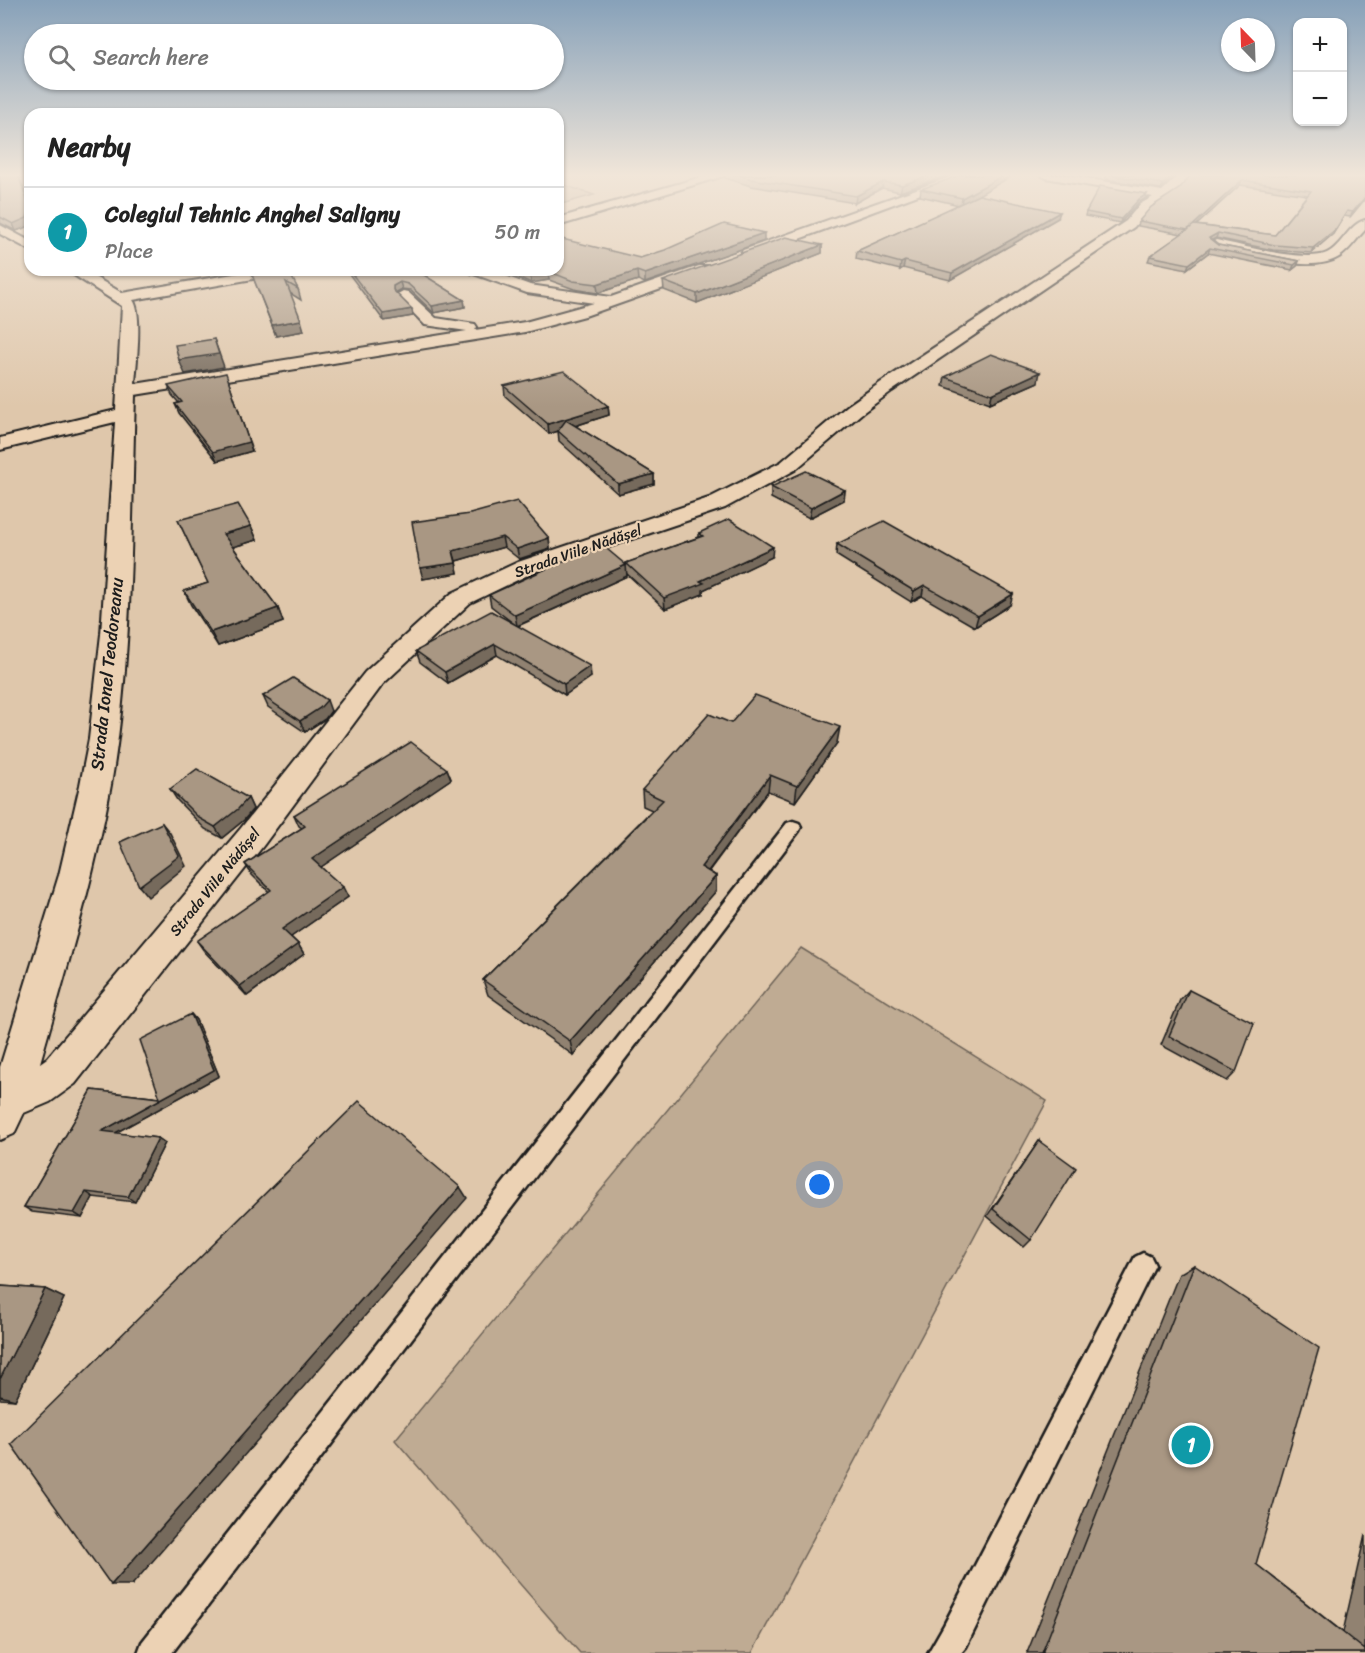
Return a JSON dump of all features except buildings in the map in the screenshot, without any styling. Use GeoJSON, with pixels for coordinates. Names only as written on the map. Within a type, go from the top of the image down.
{"type":"FeatureCollection","features":[{"type":"Feature","properties":{"kind":"street"},"geometry":{"type":"LineString","coordinates":[[0,444],[125,402],[552,321],[616,301],[751,252]]}},
{"type":"Feature","properties":{"kind":"street","name":"Strada Viile Nădășel"},"geometry":{"type":"LineString","coordinates":[[5,1110],[61,1071],[252,837],[374,678],[461,598],[526,567],[717,503],[788,466],[886,387],[1088,252]]}},
{"type":"Feature","properties":{"kind":"street"},"geometry":{"type":"LineString","coordinates":[[1259,252],[1301,260],[1330,258],[1338,252]]}},
{"type":"Feature","properties":{"kind":"street"},"geometry":{"type":"LineString","coordinates":[[83,276],[120,298],[243,276]]}},
{"type":"Feature","properties":{"kind":"street"},"geometry":{"type":"LineString","coordinates":[[492,276],[527,289],[616,301]]}},
{"type":"Feature","properties":{"kind":"street"},"geometry":{"type":"LineString","coordinates":[[403,295],[431,322],[498,331]]}},
{"type":"Feature","properties":{"kind":"street","name":"Strada Ionel Teodoreanu"},"geometry":{"type":"LineString","coordinates":[[5,1110],[80,856],[103,740],[121,542],[130,317],[129,304],[120,298]]}},
{"type":"Feature","properties":{"kind":"lane"},"geometry":{"type":"LineString","coordinates":[[153,1653],[793,827]]}},
{"type":"Feature","properties":{"kind":"lane"},"geometry":{"type":"LineString","coordinates":[[943,1653],[955,1636],[1143,1265]]}},
{"type":"Feature","properties":{"kind":"shaded area"},"geometry":{"type":"Polygon","coordinates":[[[801,948],[1047,1101],[752,1653],[580,1653],[395,1440],[801,948]]]}},
{"type":"Feature","properties":{"kind":"place","name":"Colegiul Tehnic Anghel Saligny"},"geometry":{"type":"Point","coordinates":[1191,1445]}}]}
